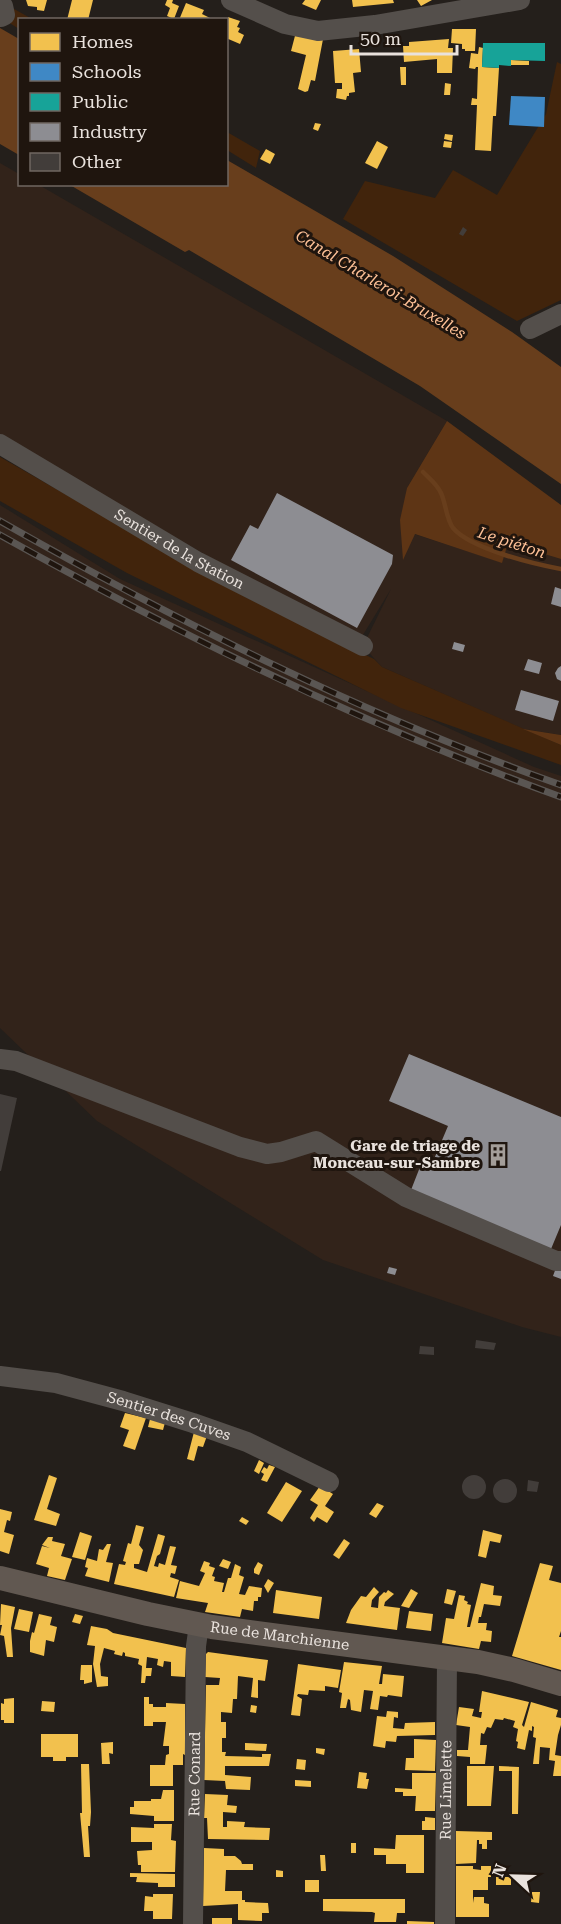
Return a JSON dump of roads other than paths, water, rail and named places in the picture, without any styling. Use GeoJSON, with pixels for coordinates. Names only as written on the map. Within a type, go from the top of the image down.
{"type":"FeatureCollection","features":[{"type":"Feature","properties":{"kind":"main road","name":"Rue de Marchienne"},"geometry":{"type":"LineString","coordinates":[[0,1578],[199,1625],[447,1658],[505,1668],[561,1684]]}},
{"type":"Feature","properties":{"kind":"street"},"geometry":{"type":"LineString","coordinates":[[231,0],[285,24],[318,31],[375,25],[520,0]]}},
{"type":"Feature","properties":{"kind":"street"},"geometry":{"type":"LineString","coordinates":[[530,329],[561,314]]}},
{"type":"Feature","properties":{"kind":"street","name":"Sentier de la Station"},"geometry":{"type":"LineString","coordinates":[[0,444],[198,562],[363,646]]}},
{"type":"Feature","properties":{"kind":"street"},"geometry":{"type":"LineString","coordinates":[[0,1059],[16,1061],[240,1147],[267,1154],[316,1141],[406,1197],[556,1261],[561,1261]]}},
{"type":"Feature","properties":{"kind":"street","name":"Sentier des Cuves"},"geometry":{"type":"LineString","coordinates":[[0,1376],[56,1383],[193,1423],[247,1442],[329,1482]]}},
{"type":"Feature","properties":{"kind":"street","name":"Rue Conard"},"geometry":{"type":"LineString","coordinates":[[193,1924],[195,1667],[199,1625]]}},
{"type":"Feature","properties":{"kind":"street","name":"Rue Limelette"},"geometry":{"type":"LineString","coordinates":[[445,1924],[447,1658]]}},
{"type":"Feature","properties":{"kind":"water"},"geometry":{"type":"Polygon","coordinates":[[[0,28],[18,38],[18,154],[0,144],[0,28]]]}},
{"type":"Feature","properties":{"kind":"water","name":"Canal Charleroi-Bruxelles"},"geometry":{"type":"Polygon","coordinates":[[[228,161],[393,256],[512,332],[561,367],[561,484],[420,386],[189,250],[185,252],[72,186],[228,186],[228,161]]]}},
{"type":"Feature","properties":{"kind":"waterway","name":"Le piéton"},"geometry":{"type":"LineString","coordinates":[[423,472],[439,490],[451,524],[462,536],[488,549],[561,569]]}},
{"type":"Feature","properties":{"kind":"railway"},"geometry":{"type":"LineString","coordinates":[[0,521],[136,596],[345,698],[416,729],[561,785]]}},
{"type":"Feature","properties":{"kind":"railway"},"geometry":{"type":"LineString","coordinates":[[0,535],[137,609],[275,677],[346,710],[488,770],[561,797]]}},
{"type":"Feature","properties":{"kind":"place","name":"Gare de triage de Monceau-sur-Sambre"},"geometry":{"type":"Point","coordinates":[498,1155]}}]}
